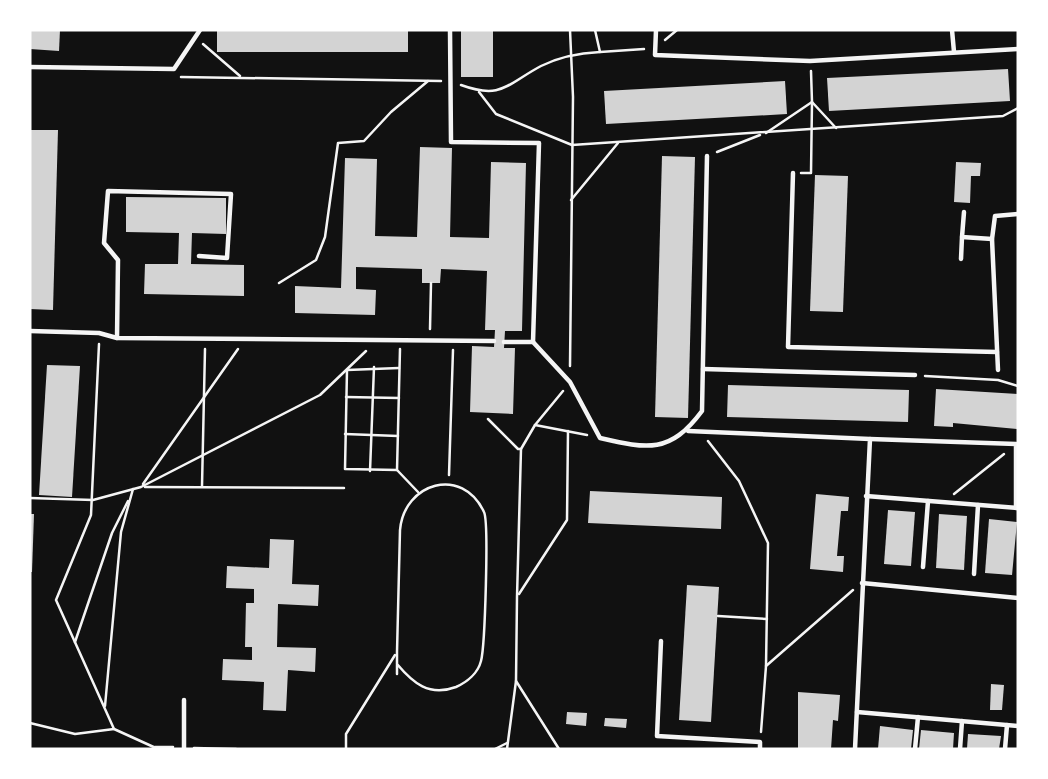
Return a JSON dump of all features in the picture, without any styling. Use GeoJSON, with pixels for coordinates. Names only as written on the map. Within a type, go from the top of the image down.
{"type":"FeatureCollection","features":[{"type":"Feature","properties":{"kind":"lane"},"geometry":{"type":"LineString","coordinates":[[30,67],[174,69],[200,30]]}},
{"type":"Feature","properties":{"kind":"lane"},"geometry":{"type":"LineString","coordinates":[[450,30],[451,142],[539,144],[533,342],[570,382],[600,438],[627,444],[660,446],[687,431],[702,411],[707,156]]}},
{"type":"Feature","properties":{"kind":"lane"},"geometry":{"type":"LineString","coordinates":[[656,30],[655,55],[810,61],[1018,49]]}},
{"type":"Feature","properties":{"kind":"lane"},"geometry":{"type":"LineString","coordinates":[[952,30],[954,52]]}},
{"type":"Feature","properties":{"kind":"lane"},"geometry":{"type":"LineString","coordinates":[[793,173],[788,347],[997,352]]}},
{"type":"Feature","properties":{"kind":"lane"},"geometry":{"type":"LineString","coordinates":[[117,338],[118,260],[104,243],[108,191],[231,194],[227,258],[199,256]]}},
{"type":"Feature","properties":{"kind":"lane"},"geometry":{"type":"LineString","coordinates":[[961,259],[964,212]]}},
{"type":"Feature","properties":{"kind":"lane"},"geometry":{"type":"LineString","coordinates":[[998,370],[992,239],[995,216],[1018,214]]}},
{"type":"Feature","properties":{"kind":"lane"},"geometry":{"type":"LineString","coordinates":[[962,237],[992,239]]}},
{"type":"Feature","properties":{"kind":"lane"},"geometry":{"type":"LineString","coordinates":[[30,331],[99,333],[117,338],[494,341]]}},
{"type":"Feature","properties":{"kind":"lane"},"geometry":{"type":"LineString","coordinates":[[504,342],[533,342]]}},
{"type":"Feature","properties":{"kind":"lane"},"geometry":{"type":"LineString","coordinates":[[703,369],[915,375]]}},
{"type":"Feature","properties":{"kind":"lane"},"geometry":{"type":"LineString","coordinates":[[687,431],[1016,444],[1017,508],[866,496]]}},
{"type":"Feature","properties":{"kind":"lane"},"geometry":{"type":"LineString","coordinates":[[855,749],[870,439]]}},
{"type":"Feature","properties":{"kind":"lane"},"geometry":{"type":"LineString","coordinates":[[923,567],[928,501]]}},
{"type":"Feature","properties":{"kind":"lane"},"geometry":{"type":"LineString","coordinates":[[974,574],[978,505]]}},
{"type":"Feature","properties":{"kind":"lane"},"geometry":{"type":"LineString","coordinates":[[862,583],[1018,598]]}},
{"type":"Feature","properties":{"kind":"lane"},"geometry":{"type":"LineString","coordinates":[[661,641],[657,736],[760,742],[760,749]]}},
{"type":"Feature","properties":{"kind":"lane"},"geometry":{"type":"LineString","coordinates":[[184,700],[184,749]]}},
{"type":"Feature","properties":{"kind":"lane"},"geometry":{"type":"LineString","coordinates":[[857,712],[1018,726]]}},
{"type":"Feature","properties":{"kind":"lane"},"geometry":{"type":"LineString","coordinates":[[915,749],[918,717]]}},
{"type":"Feature","properties":{"kind":"lane"},"geometry":{"type":"LineString","coordinates":[[960,749],[962,721]]}},
{"type":"Feature","properties":{"kind":"lane"},"geometry":{"type":"LineString","coordinates":[[1005,749],[1007,725]]}},
{"type":"Feature","properties":{"kind":"path"},"geometry":{"type":"LineString","coordinates":[[507,749],[516,681],[521,449],[535,425],[570,382],[570,30]]}},
{"type":"Feature","properties":{"kind":"path"},"geometry":{"type":"LineString","coordinates":[[595,30],[600,52]]}},
{"type":"Feature","properties":{"kind":"path"},"geometry":{"type":"LineString","coordinates":[[175,77],[428,81],[450,82],[479,92],[502,91],[542,66],[572,54],[656,48],[677,30]]}},
{"type":"Feature","properties":{"kind":"path"},"geometry":{"type":"LineString","coordinates":[[195,37],[242,78]]}},
{"type":"Feature","properties":{"kind":"path"},"geometry":{"type":"LineString","coordinates":[[793,173],[811,173],[810,61]]}},
{"type":"Feature","properties":{"kind":"path"},"geometry":{"type":"LineString","coordinates":[[279,283],[316,260],[325,237],[338,143],[364,141],[391,112],[428,81]]}},
{"type":"Feature","properties":{"kind":"path"},"geometry":{"type":"LineString","coordinates":[[479,92],[496,114],[572,145],[1003,116],[1018,108]]}},
{"type":"Feature","properties":{"kind":"path"},"geometry":{"type":"LineString","coordinates":[[812,102],[836,128]]}},
{"type":"Feature","properties":{"kind":"path"},"geometry":{"type":"LineString","coordinates":[[707,156],[764,134],[812,102]]}},
{"type":"Feature","properties":{"kind":"path"},"geometry":{"type":"LineString","coordinates":[[571,200],[618,143]]}},
{"type":"Feature","properties":{"kind":"path"},"geometry":{"type":"LineString","coordinates":[[429,340],[431,283]]}},
{"type":"Feature","properties":{"kind":"path"},"geometry":{"type":"LineString","coordinates":[[99,333],[91,515],[56,600],[114,729]]}},
{"type":"Feature","properties":{"kind":"path"},"geometry":{"type":"LineString","coordinates":[[202,487],[205,339]]}},
{"type":"Feature","properties":{"kind":"path"},"geometry":{"type":"LineString","coordinates":[[141,487],[245,339]]}},
{"type":"Feature","properties":{"kind":"path"},"geometry":{"type":"LineString","coordinates":[[30,498],[93,500],[141,487],[320,395],[379,339]]}},
{"type":"Feature","properties":{"kind":"path"},"geometry":{"type":"LineString","coordinates":[[400,339],[397,470],[419,493]]}},
{"type":"Feature","properties":{"kind":"path"},"geometry":{"type":"LineString","coordinates":[[449,475],[453,340]]}},
{"type":"Feature","properties":{"kind":"path"},"geometry":{"type":"LineString","coordinates":[[370,471],[374,367]]}},
{"type":"Feature","properties":{"kind":"path"},"geometry":{"type":"LineString","coordinates":[[346,370],[399,368]]}},
{"type":"Feature","properties":{"kind":"path"},"geometry":{"type":"LineString","coordinates":[[346,370],[345,469],[397,470]]}},
{"type":"Feature","properties":{"kind":"path"},"geometry":{"type":"LineString","coordinates":[[915,375],[998,380],[1018,386]]}},
{"type":"Feature","properties":{"kind":"path"},"geometry":{"type":"LineString","coordinates":[[346,397],[398,398]]}},
{"type":"Feature","properties":{"kind":"path"},"geometry":{"type":"LineString","coordinates":[[488,419],[521,449]]}},
{"type":"Feature","properties":{"kind":"path"},"geometry":{"type":"LineString","coordinates":[[535,425],[600,438]]}},
{"type":"Feature","properties":{"kind":"path"},"geometry":{"type":"LineString","coordinates":[[517,597],[567,520],[568,431]]}},
{"type":"Feature","properties":{"kind":"path"},"geometry":{"type":"LineString","coordinates":[[701,432],[739,481],[768,543],[766,666],[760,742]]}},
{"type":"Feature","properties":{"kind":"path"},"geometry":{"type":"LineString","coordinates":[[345,435],[398,436]]}},
{"type":"Feature","properties":{"kind":"path"},"geometry":{"type":"LineString","coordinates":[[943,502],[1016,444]]}},
{"type":"Feature","properties":{"kind":"path"},"geometry":{"type":"LineString","coordinates":[[397,664],[417,685],[440,690],[466,682],[481,659],[486,517],[477,500],[454,484],[436,484],[419,493],[407,507],[401,522],[397,652],[397,664],[397,674]]}},
{"type":"Feature","properties":{"kind":"path"},"geometry":{"type":"LineString","coordinates":[[141,487],[344,488]]}},
{"type":"Feature","properties":{"kind":"path"},"geometry":{"type":"LineString","coordinates":[[75,642],[113,533],[133,490]]}},
{"type":"Feature","properties":{"kind":"path"},"geometry":{"type":"LineString","coordinates":[[105,710],[121,531],[133,490]]}},
{"type":"Feature","properties":{"kind":"path"},"geometry":{"type":"LineString","coordinates":[[766,666],[862,583]]}},
{"type":"Feature","properties":{"kind":"path"},"geometry":{"type":"LineString","coordinates":[[718,616],[767,619]]}},
{"type":"Feature","properties":{"kind":"path"},"geometry":{"type":"LineString","coordinates":[[346,749],[346,734],[397,652]]}},
{"type":"Feature","properties":{"kind":"path"},"geometry":{"type":"LineString","coordinates":[[516,681],[559,749]]}},
{"type":"Feature","properties":{"kind":"path"},"geometry":{"type":"LineString","coordinates":[[30,723],[75,734],[114,729],[158,749]]}},
{"type":"Feature","properties":{"kind":"path"},"geometry":{"type":"LineString","coordinates":[[495,749],[507,743]]}},
{"type":"Feature","properties":{"kind":"building"},"geometry":{"type":"Polygon","coordinates":[[[30,30],[60,30],[59,51],[30,49],[30,30]]]}},
{"type":"Feature","properties":{"kind":"building"},"geometry":{"type":"Polygon","coordinates":[[[217,30],[408,30],[408,52],[217,52],[217,30]]]}},
{"type":"Feature","properties":{"kind":"building"},"geometry":{"type":"Polygon","coordinates":[[[461,30],[493,30],[493,77],[461,77],[461,30]]]}},
{"type":"Feature","properties":{"kind":"building"},"geometry":{"type":"Polygon","coordinates":[[[1008,69],[1010,101],[829,111],[827,78],[1008,69]]]}},
{"type":"Feature","properties":{"kind":"building"},"geometry":{"type":"Polygon","coordinates":[[[785,81],[787,114],[606,124],[604,91],[785,81]]]}},
{"type":"Feature","properties":{"kind":"building"},"geometry":{"type":"Polygon","coordinates":[[[30,130],[58,130],[53,310],[30,309],[30,130]]]}},
{"type":"Feature","properties":{"kind":"building"},"geometry":{"type":"Polygon","coordinates":[[[420,147],[452,148],[450,237],[489,238],[491,162],[526,163],[522,331],[505,331],[504,348],[515,348],[513,414],[470,412],[472,346],[494,347],[495,330],[485,330],[487,271],[441,269],[440,283],[422,283],[422,269],[356,267],[356,289],[376,290],[375,315],[295,313],[295,286],[341,288],[345,158],[377,159],[375,236],[417,237],[420,147]]]}},
{"type":"Feature","properties":{"kind":"building"},"geometry":{"type":"Polygon","coordinates":[[[662,156],[695,157],[688,418],[655,417],[662,156]]]}},
{"type":"Feature","properties":{"kind":"building"},"geometry":{"type":"Polygon","coordinates":[[[956,162],[981,163],[980,176],[971,176],[970,203],[954,202],[956,162]]]}},
{"type":"Feature","properties":{"kind":"building"},"geometry":{"type":"Polygon","coordinates":[[[815,175],[848,176],[843,312],[810,311],[815,175]]]}},
{"type":"Feature","properties":{"kind":"building"},"geometry":{"type":"Polygon","coordinates":[[[126,197],[226,198],[226,234],[192,233],[191,264],[244,265],[244,296],[144,294],[145,264],[178,264],[179,233],[126,232],[126,197]]]}},
{"type":"Feature","properties":{"kind":"building"},"geometry":{"type":"Polygon","coordinates":[[[47,365],[80,366],[72,497],[39,495],[47,365]]]}},
{"type":"Feature","properties":{"kind":"building"},"geometry":{"type":"Polygon","coordinates":[[[728,385],[909,390],[908,422],[727,417],[728,385]]]}},
{"type":"Feature","properties":{"kind":"building"},"geometry":{"type":"Polygon","coordinates":[[[936,389],[1018,394],[1017,429],[953,423],[953,427],[934,426],[936,389]]]}},
{"type":"Feature","properties":{"kind":"building"},"geometry":{"type":"Polygon","coordinates":[[[590,491],[722,497],[721,529],[588,523],[590,491]]]}},
{"type":"Feature","properties":{"kind":"building"},"geometry":{"type":"Polygon","coordinates":[[[816,494],[849,497],[848,511],[841,511],[837,556],[844,556],[843,572],[810,569],[816,494]]]}},
{"type":"Feature","properties":{"kind":"building"},"geometry":{"type":"Polygon","coordinates":[[[888,510],[915,512],[911,566],[884,564],[888,510]]]}},
{"type":"Feature","properties":{"kind":"building"},"geometry":{"type":"Polygon","coordinates":[[[30,514],[34,514],[32,572],[30,572],[30,514]]]}},
{"type":"Feature","properties":{"kind":"building"},"geometry":{"type":"Polygon","coordinates":[[[939,514],[967,516],[964,570],[936,568],[939,514]]]}},
{"type":"Feature","properties":{"kind":"building"},"geometry":{"type":"Polygon","coordinates":[[[989,519],[1017,522],[1012,575],[985,573],[989,519]]]}},
{"type":"Feature","properties":{"kind":"building"},"geometry":{"type":"Polygon","coordinates":[[[270,539],[294,540],[292,584],[319,585],[318,606],[278,604],[277,647],[316,648],[315,672],[288,670],[286,711],[263,710],[264,682],[222,680],[223,659],[252,660],[252,647],[245,647],[246,603],[254,603],[254,589],[226,588],[227,566],[269,568],[270,539]]]}},
{"type":"Feature","properties":{"kind":"building"},"geometry":{"type":"Polygon","coordinates":[[[687,585],[719,587],[711,722],[679,720],[687,585]]]}},
{"type":"Feature","properties":{"kind":"building"},"geometry":{"type":"Polygon","coordinates":[[[991,684],[1004,685],[1002,710],[990,710],[991,684]]]}},
{"type":"Feature","properties":{"kind":"building"},"geometry":{"type":"Polygon","coordinates":[[[798,692],[840,695],[838,721],[833,720],[831,749],[798,749],[798,692]]]}},
{"type":"Feature","properties":{"kind":"building"},"geometry":{"type":"Polygon","coordinates":[[[567,712],[587,713],[586,726],[566,724],[567,712]]]}},
{"type":"Feature","properties":{"kind":"building"},"geometry":{"type":"Polygon","coordinates":[[[605,718],[627,719],[626,728],[604,726],[605,718]]]}},
{"type":"Feature","properties":{"kind":"building"},"geometry":{"type":"Polygon","coordinates":[[[880,726],[913,730],[911,749],[878,749],[880,726]]]}},
{"type":"Feature","properties":{"kind":"building"},"geometry":{"type":"Polygon","coordinates":[[[921,730],[954,733],[953,749],[919,749],[921,730]]]}},
{"type":"Feature","properties":{"kind":"building"},"geometry":{"type":"Polygon","coordinates":[[[968,734],[1001,736],[999,749],[967,749],[968,734]]]}}]}
